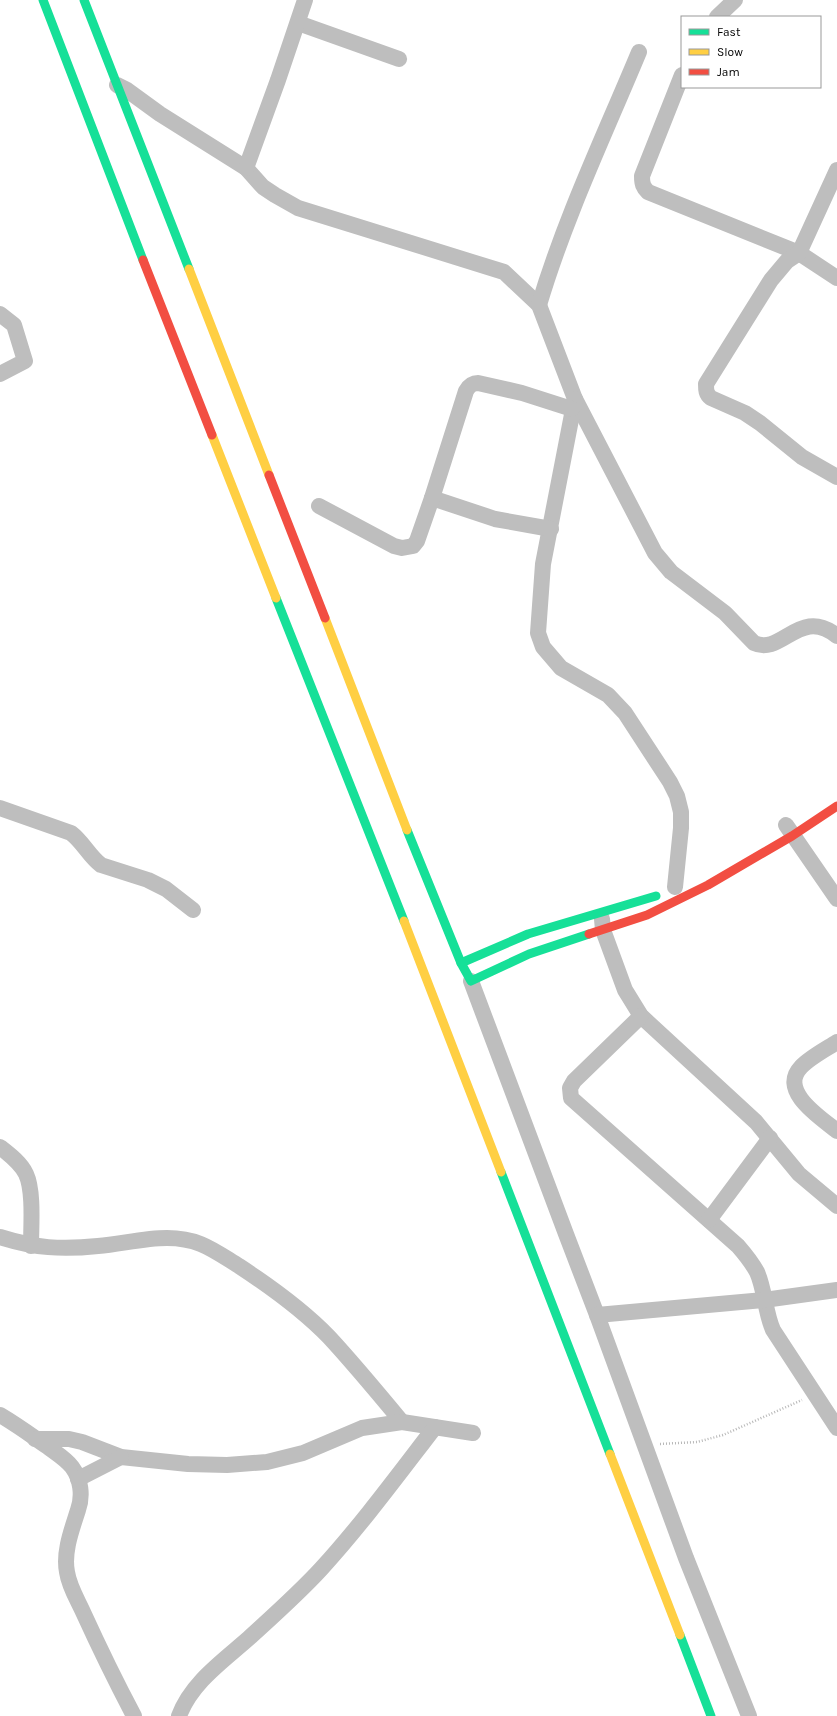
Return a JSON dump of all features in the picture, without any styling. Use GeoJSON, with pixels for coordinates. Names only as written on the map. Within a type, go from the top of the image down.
{"type":"FeatureCollection","features":[{"type":"Feature","properties":{"kind":"street"},"geometry":{"type":"LineString","coordinates":[[43,0],[107,168],[416,951],[711,1716]]}},
{"type":"Feature","properties":{"kind":"street"},"geometry":{"type":"LineString","coordinates":[[84,0],[405,825],[461,963],[471,982],[598,1315],[686,1558],[749,1716]]}},
{"type":"Feature","properties":{"kind":"street"},"geometry":{"type":"LineString","coordinates":[[246,168],[305,0]]}},
{"type":"Feature","properties":{"kind":"street"},"geometry":{"type":"LineString","coordinates":[[718,16],[735,0]]}},
{"type":"Feature","properties":{"kind":"street"},"geometry":{"type":"LineString","coordinates":[[298,23],[399,59]]}},
{"type":"Feature","properties":{"kind":"street"},"geometry":{"type":"LineString","coordinates":[[540,305],[551,266],[571,213],[639,52]]}},
{"type":"Feature","properties":{"kind":"street"},"geometry":{"type":"LineString","coordinates":[[681,78],[642,176],[642,184],[644,188],[648,192],[799,253],[837,278]]}},
{"type":"Feature","properties":{"kind":"street"},"geometry":{"type":"LineString","coordinates":[[117,85],[127,90],[160,114],[246,168],[264,187],[298,208],[504,272],[540,305],[574,404],[655,554],[671,572],[724,614],[754,643],[760,646],[772,644],[808,626],[828,629],[837,636]]}},
{"type":"Feature","properties":{"kind":"street"},"geometry":{"type":"LineString","coordinates":[[837,170],[799,253],[786,261],[771,280],[706,384],[706,390],[711,398],[745,413],[802,457],[837,477]]}},
{"type":"Feature","properties":{"kind":"street"},"geometry":{"type":"LineString","coordinates":[[0,314],[14,325],[25,361],[0,374]]}},
{"type":"Feature","properties":{"kind":"street"},"geometry":{"type":"LineString","coordinates":[[319,506],[394,546],[408,548],[413,546],[417,541],[432,498],[466,391],[473,383],[574,404]]}},
{"type":"Feature","properties":{"kind":"street"},"geometry":{"type":"LineString","coordinates":[[471,982],[531,943],[601,913],[654,897],[678,886],[681,812],[677,796],[670,782],[625,712],[608,694],[561,668],[543,647],[540,640],[538,625],[543,564],[551,529],[563,454],[574,404]]}},
{"type":"Feature","properties":{"kind":"street"},"geometry":{"type":"LineString","coordinates":[[432,498],[495,519],[551,529]]}},
{"type":"Feature","properties":{"kind":"street"},"geometry":{"type":"LineString","coordinates":[[461,963],[531,943],[603,930],[647,915],[708,885],[787,827],[837,806]]}},
{"type":"Feature","properties":{"kind":"street"},"geometry":{"type":"LineString","coordinates":[[0,808],[71,833],[78,838],[95,861],[101,865],[166,889],[193,910]]}},
{"type":"Feature","properties":{"kind":"street"},"geometry":{"type":"LineString","coordinates":[[787,827],[837,899]]}},
{"type":"Feature","properties":{"kind":"street"},"geometry":{"type":"LineString","coordinates":[[601,913],[603,930],[625,990],[641,1016],[756,1122],[799,1174],[837,1206]]}},
{"type":"Feature","properties":{"kind":"street"},"geometry":{"type":"LineString","coordinates":[[641,1016],[574,1081],[570,1088],[571,1098],[738,1246],[757,1272],[768,1318],[773,1330],[837,1428]]}},
{"type":"Feature","properties":{"kind":"street"},"geometry":{"type":"LineString","coordinates":[[837,1042],[801,1067],[797,1073],[794,1084],[798,1096],[805,1105],[837,1131]]}},
{"type":"Feature","properties":{"kind":"street"},"geometry":{"type":"LineString","coordinates":[[709,1220],[770,1138]]}},
{"type":"Feature","properties":{"kind":"street"},"geometry":{"type":"LineString","coordinates":[[0,1147],[13,1157],[26,1174],[31,1196],[31,1246]]}},
{"type":"Feature","properties":{"kind":"street"},"geometry":{"type":"LineString","coordinates":[[0,1237],[31,1246],[54,1249],[98,1246],[166,1238],[182,1238],[206,1245],[271,1287],[297,1308],[329,1337],[402,1422]]}},
{"type":"Feature","properties":{"kind":"street"},"geometry":{"type":"LineString","coordinates":[[598,1315],[764,1300],[837,1290]]}},
{"type":"Feature","properties":{"kind":"street"},"geometry":{"type":"LineString","coordinates":[[0,1415],[36,1439],[72,1466],[78,1479],[81,1493],[79,1508],[71,1529],[66,1555],[66,1572],[98,1645],[134,1716]]}},
{"type":"Feature","properties":{"kind":"street"},"geometry":{"type":"LineString","coordinates":[[36,1439],[69,1439],[82,1442],[121,1457],[196,1464],[227,1465],[267,1462],[303,1453],[362,1428],[402,1422],[473,1432]]}},
{"type":"Feature","properties":{"kind":"street"},"geometry":{"type":"LineString","coordinates":[[179,1716],[189,1695],[199,1682],[252,1635],[320,1569],[355,1529],[435,1427]]}},
{"type":"Feature","properties":{"kind":"street"},"geometry":{"type":"LineString","coordinates":[[78,1479],[121,1457]]}},
{"type":"Feature","properties":{"kind":"path"},"geometry":{"type":"LineString","coordinates":[[645,1444],[697,1442],[723,1435],[816,1394]]}},
{"type":"Feature","properties":{"kind":"traffic: fast"},"geometry":{"type":"LineString","coordinates":[[43,0],[143,260]]}},
{"type":"Feature","properties":{"kind":"traffic: fast"},"geometry":{"type":"LineString","coordinates":[[84,0],[189,269]]}},
{"type":"Feature","properties":{"kind":"traffic: fast"},"geometry":{"type":"LineString","coordinates":[[276,598],[404,921]]}},
{"type":"Feature","properties":{"kind":"traffic: fast"},"geometry":{"type":"LineString","coordinates":[[407,830],[461,963],[471,981],[529,954],[589,934]]}},
{"type":"Feature","properties":{"kind":"traffic: fast"},"geometry":{"type":"LineString","coordinates":[[461,963],[528,934],[656,896]]}},
{"type":"Feature","properties":{"kind":"traffic: fast"},"geometry":{"type":"LineString","coordinates":[[501,1172],[610,1454]]}},
{"type":"Feature","properties":{"kind":"traffic: fast"},"geometry":{"type":"LineString","coordinates":[[680,1635],[711,1716]]}},
{"type":"Feature","properties":{"kind":"traffic: slow"},"geometry":{"type":"LineString","coordinates":[[189,269],[269,475]]}},
{"type":"Feature","properties":{"kind":"traffic: slow"},"geometry":{"type":"LineString","coordinates":[[212,435],[276,598]]}},
{"type":"Feature","properties":{"kind":"traffic: slow"},"geometry":{"type":"LineString","coordinates":[[325,618],[407,830]]}},
{"type":"Feature","properties":{"kind":"traffic: slow"},"geometry":{"type":"LineString","coordinates":[[404,921],[501,1172]]}},
{"type":"Feature","properties":{"kind":"traffic: slow"},"geometry":{"type":"LineString","coordinates":[[610,1454],[680,1635]]}},
{"type":"Feature","properties":{"kind":"traffic: jam"},"geometry":{"type":"LineString","coordinates":[[143,260],[212,435]]}},
{"type":"Feature","properties":{"kind":"traffic: jam"},"geometry":{"type":"LineString","coordinates":[[269,475],[325,618]]}},
{"type":"Feature","properties":{"kind":"traffic: jam"},"geometry":{"type":"LineString","coordinates":[[589,934],[647,915],[708,885],[792,836],[837,806]]}}]}
